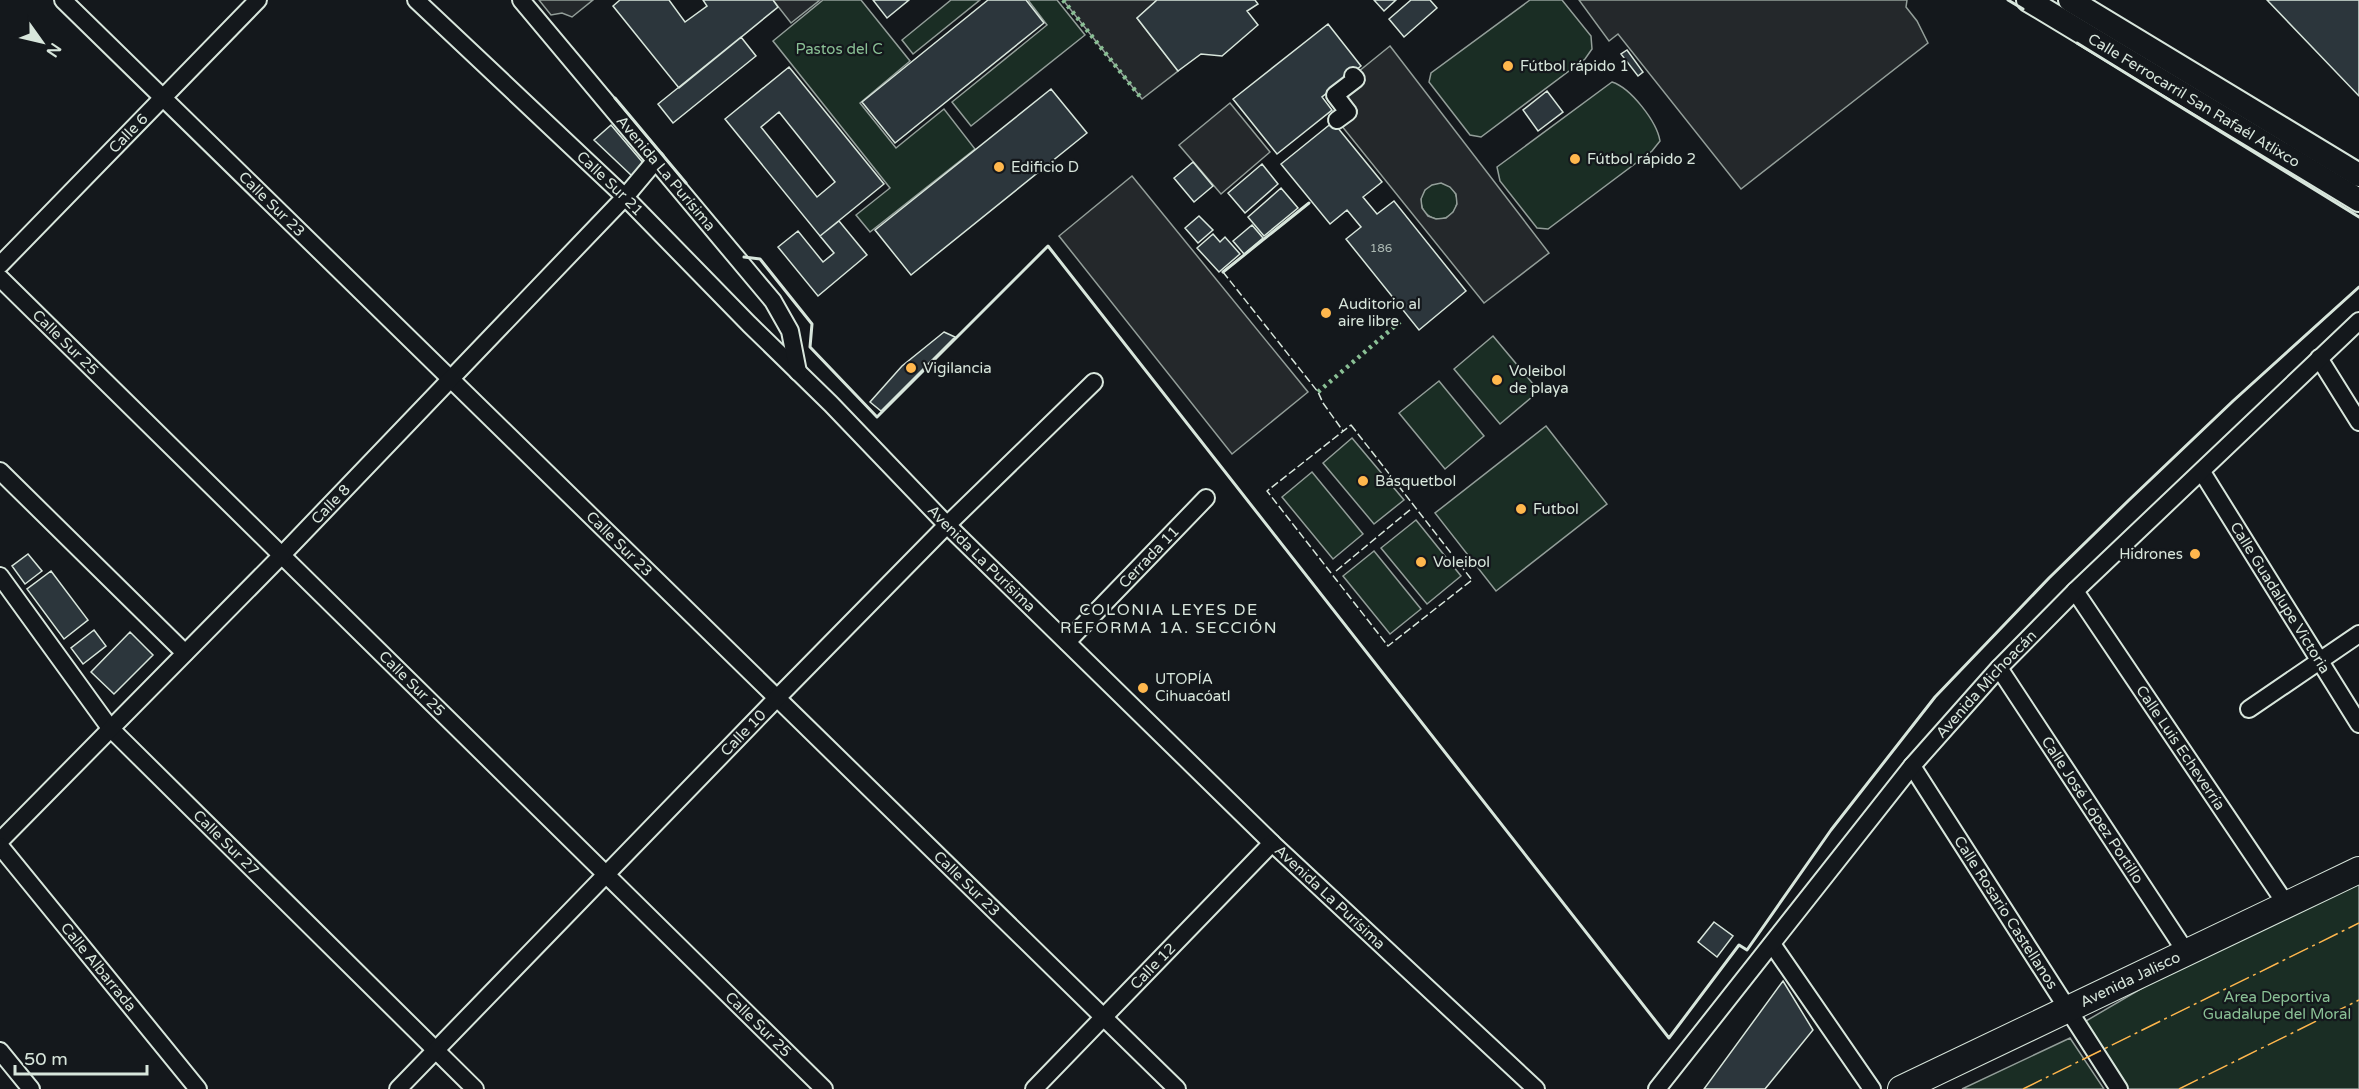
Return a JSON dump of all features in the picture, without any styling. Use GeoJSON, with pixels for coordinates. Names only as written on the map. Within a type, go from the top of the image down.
{"type":"FeatureCollection","features":[{"type":"Feature","properties":{"kind":"main road","name":"Calle Ferrocarril San Rafaél Atlixco"},"geometry":{"type":"LineString","coordinates":[[2028,0],[2359,200]]}},
{"type":"Feature","properties":{"kind":"main road","name":"Calle Ferrocarril San Rafaél Atlixco"},"geometry":{"type":"LineString","coordinates":[[2070,0],[2359,175]]}},
{"type":"Feature","properties":{"kind":"main road","name":"Avenida Jalisco"},"geometry":{"type":"LineString","coordinates":[[1901,1089],[2359,870]]}},
{"type":"Feature","properties":{"kind":"street","name":"Calle Sur 23"},"geometry":{"type":"LineString","coordinates":[[63,0],[1177,1089]]}},
{"type":"Feature","properties":{"kind":"street","name":"Calle 6"},"geometry":{"type":"LineString","coordinates":[[0,266],[258,0]]}},
{"type":"Feature","properties":{"kind":"street","name":"Calle Sur 21"},"geometry":{"type":"LineString","coordinates":[[416,0],[625,197],[798,372]]}},
{"type":"Feature","properties":{"kind":"street","name":"Avenida La Purísima"},"geometry":{"type":"LineString","coordinates":[[521,0],[773,301],[790,331],[798,372],[947,525],[1272,843],[1536,1089]]}},
{"type":"Feature","properties":{"kind":"street"},"geometry":{"type":"LineString","coordinates":[[1337,120],[1348,112],[1335,95],[1356,79],[1353,76]]}},
{"type":"Feature","properties":{"kind":"street","name":"Calle 8"},"geometry":{"type":"LineString","coordinates":[[0,841],[281,556],[625,197],[656,160]]}},
{"type":"Feature","properties":{"kind":"street","name":"Calle Sur 25"},"geometry":{"type":"LineString","coordinates":[[0,278],[605,876],[824,1089]]}},
{"type":"Feature","properties":{"kind":"street","name":"Avenida Michoacán"},"geometry":{"type":"LineString","coordinates":[[1658,1089],[1912,766],[1999,668],[2075,591],[2359,321]]}},
{"type":"Feature","properties":{"kind":"street"},"geometry":{"type":"LineString","coordinates":[[2319,358],[2359,422]]}},
{"type":"Feature","properties":{"kind":"street","name":"Calle 10"},"geometry":{"type":"LineString","coordinates":[[398,1089],[947,525],[1094,382]]}},
{"type":"Feature","properties":{"kind":"street"},"geometry":{"type":"LineString","coordinates":[[0,471],[185,653]]}},
{"type":"Feature","properties":{"kind":"street","name":"Calle Guadalupe Victoria"},"geometry":{"type":"LineString","coordinates":[[2202,472],[2359,724]]}},
{"type":"Feature","properties":{"kind":"street","name":"Cerrada 11"},"geometry":{"type":"LineString","coordinates":[[1067,642],[1206,498]]}},
{"type":"Feature","properties":{"kind":"street","name":"Calle Sur 27"},"geometry":{"type":"LineString","coordinates":[[0,576],[110,728],[475,1089]]}},
{"type":"Feature","properties":{"kind":"street","name":"Calle Luis Echeverría"},"geometry":{"type":"LineString","coordinates":[[2075,591],[2286,904]]}},
{"type":"Feature","properties":{"kind":"street"},"geometry":{"type":"LineString","coordinates":[[2248,709],[2359,634]]}},
{"type":"Feature","properties":{"kind":"street","name":"Calle José López Portillo"},"geometry":{"type":"LineString","coordinates":[[1999,668],[2186,952]]}},
{"type":"Feature","properties":{"kind":"street","name":"Calle Rosario Castellanos"},"geometry":{"type":"LineString","coordinates":[[1912,766],[2119,1089]]}},
{"type":"Feature","properties":{"kind":"street","name":"Calle 12"},"geometry":{"type":"LineString","coordinates":[[1034,1089],[1272,843]]}},
{"type":"Feature","properties":{"kind":"street","name":"Calle Albarrada"},"geometry":{"type":"LineString","coordinates":[[0,846],[198,1089]]}},
{"type":"Feature","properties":{"kind":"street"},"geometry":{"type":"LineString","coordinates":[[1772,944],[1872,1089]]}},
{"type":"Feature","properties":{"kind":"street"},"geometry":{"type":"LineString","coordinates":[[0,1051],[31,1089]]}},
{"type":"Feature","properties":{"kind":"green space","name":"Pastos del C"},"geometry":{"type":"Polygon","coordinates":[[[823,0],[861,0],[910,61],[860,103],[896,148],[944,109],[975,149],[870,232],[856,215],[890,188],[773,41],[823,0]]]}},
{"type":"Feature","properties":{"kind":"green space"},"geometry":{"type":"Polygon","coordinates":[[[951,0],[980,0],[913,54],[902,40],[951,0]]]}},
{"type":"Feature","properties":{"kind":"green space"},"geometry":{"type":"Polygon","coordinates":[[[1028,0],[1057,0],[1085,35],[971,126],[952,102],[1047,25],[1028,0]]]}},
{"type":"Feature","properties":{"kind":"green space","name":"Fútbol rápido 1"},"geometry":{"type":"Polygon","coordinates":[[[1530,0],[1562,0],[1591,36],[1592,49],[1585,59],[1481,137],[1470,135],[1429,82],[1431,73],[1530,0]]]}},
{"type":"Feature","properties":{"kind":"green space","name":"Fútbol rápido 2"},"geometry":{"type":"Polygon","coordinates":[[[1612,82],[1635,98],[1649,116],[1660,141],[1652,151],[1548,229],[1537,228],[1500,181],[1497,167],[1612,82]]]}},
{"type":"Feature","properties":{"kind":"green space"},"geometry":{"type":"Polygon","coordinates":[[[1439,183],[1452,188],[1457,201],[1452,214],[1439,219],[1426,214],[1421,201],[1426,188],[1439,183]]]}},
{"type":"Feature","properties":{"kind":"green space","name":"Voleibol de playa"},"geometry":{"type":"Polygon","coordinates":[[[1493,336],[1539,391],[1500,424],[1454,369],[1493,336]]]}},
{"type":"Feature","properties":{"kind":"green space","name":"Voleibol de playa"},"geometry":{"type":"Polygon","coordinates":[[[1439,381],[1484,436],[1445,469],[1399,413],[1439,381]]]}},
{"type":"Feature","properties":{"kind":"green space","name":"Futbol"},"geometry":{"type":"Polygon","coordinates":[[[1546,426],[1607,504],[1496,591],[1435,513],[1546,426]]]}},
{"type":"Feature","properties":{"kind":"green space","name":"Básquetbol"},"geometry":{"type":"Polygon","coordinates":[[[1352,438],[1404,500],[1374,524],[1323,463],[1352,438]]]}},
{"type":"Feature","properties":{"kind":"green space","name":"Básquetbol"},"geometry":{"type":"Polygon","coordinates":[[[1312,472],[1363,534],[1333,559],[1282,497],[1312,472]]]}},
{"type":"Feature","properties":{"kind":"green space","name":"Voleibol"},"geometry":{"type":"Polygon","coordinates":[[[1416,520],[1461,576],[1427,604],[1381,548],[1416,520]]]}},
{"type":"Feature","properties":{"kind":"green space"},"geometry":{"type":"Polygon","coordinates":[[[1374,551],[1421,609],[1390,634],[1343,576],[1374,551]]]}},
{"type":"Feature","properties":{"kind":"green space","name":"Area Deportiva Guadalupe del Moral"},"geometry":{"type":"Polygon","coordinates":[[[2359,874],[2359,1089],[2122,1089],[2074,1028],[2286,904],[2359,874]]]}},
{"type":"Feature","properties":{"kind":"green space"},"geometry":{"type":"Polygon","coordinates":[[[2070,1038],[2104,1089],[1962,1089],[2070,1038]]]}},
{"type":"Feature","properties":{"kind":"shaded area"},"geometry":{"type":"Polygon","coordinates":[[[539,0],[593,0],[572,17],[562,13],[551,15],[539,0]]]}},
{"type":"Feature","properties":{"kind":"shaded area"},"geometry":{"type":"Polygon","coordinates":[[[773,0],[820,0],[791,23],[773,0]]]}},
{"type":"Feature","properties":{"kind":"shaded area"},"geometry":{"type":"Polygon","coordinates":[[[1063,0],[1157,0],[1137,18],[1178,71],[1142,99],[1063,0]]]}},
{"type":"Feature","properties":{"kind":"shaded area"},"geometry":{"type":"Polygon","coordinates":[[[1579,0],[1907,0],[1906,7],[1917,21],[1928,43],[1741,189],[1618,34],[1609,41],[1579,0]]]}},
{"type":"Feature","properties":{"kind":"shaded area"},"geometry":{"type":"Polygon","coordinates":[[[1390,46],[1549,253],[1484,303],[1337,120],[1335,95],[1353,76],[1390,46]],[[1441,183],[1425,190],[1421,199],[1422,208],[1428,216],[1436,219],[1446,218],[1453,212],[1457,204],[1456,194],[1450,187],[1441,183]]]}},
{"type":"Feature","properties":{"kind":"shaded area"},"geometry":{"type":"Polygon","coordinates":[[[1230,103],[1270,152],[1221,194],[1179,145],[1230,103]]]}},
{"type":"Feature","properties":{"kind":"shaded area"},"geometry":{"type":"Polygon","coordinates":[[[1132,176],[1308,392],[1232,454],[1059,236],[1132,176]]]}},
{"type":"Feature","properties":{"kind":"building"},"geometry":{"type":"Polygon","coordinates":[[[620,0],[669,0],[685,22],[707,6],[703,0],[773,0],[778,7],[679,88],[613,6],[620,0]]]}},
{"type":"Feature","properties":{"kind":"building"},"geometry":{"type":"Polygon","coordinates":[[[873,0],[909,0],[887,18],[873,0]]]}},
{"type":"Feature","properties":{"kind":"building"},"geometry":{"type":"Polygon","coordinates":[[[988,0],[1026,0],[1044,23],[895,143],[862,102],[988,0]]]}},
{"type":"Feature","properties":{"kind":"building"},"geometry":{"type":"Polygon","coordinates":[[[1157,0],[1255,0],[1258,4],[1247,11],[1258,25],[1222,56],[1201,54],[1178,71],[1137,18],[1157,0]]]}},
{"type":"Feature","properties":{"kind":"building"},"geometry":{"type":"Polygon","coordinates":[[[1374,0],[1396,0],[1384,11],[1374,0]]]}},
{"type":"Feature","properties":{"kind":"building"},"geometry":{"type":"Polygon","coordinates":[[[1411,0],[1430,0],[1437,8],[1404,37],[1389,19],[1411,0]]]}},
{"type":"Feature","properties":{"kind":"building"},"geometry":{"type":"Polygon","coordinates":[[[2267,0],[2359,0],[2359,96],[2267,0]]]}},
{"type":"Feature","properties":{"kind":"building"},"geometry":{"type":"Polygon","coordinates":[[[1328,24],[1361,66],[1322,97],[1332,110],[1277,154],[1233,99],[1328,24]]]}},
{"type":"Feature","properties":{"kind":"building"},"geometry":{"type":"Polygon","coordinates":[[[741,37],[756,56],[673,123],[658,104],[741,37]]]}},
{"type":"Feature","properties":{"kind":"building"},"geometry":{"type":"Polygon","coordinates":[[[1627,50],[1643,72],[1638,76],[1621,54],[1627,50]]]}},
{"type":"Feature","properties":{"kind":"building"},"geometry":{"type":"Polygon","coordinates":[[[789,67],[884,184],[820,236],[725,119],[789,67]],[[779,112],[761,127],[817,197],[835,182],[779,112]]]}},
{"type":"Feature","properties":{"kind":"building","name":"Edificio D"},"geometry":{"type":"Polygon","coordinates":[[[1051,89],[1087,133],[911,275],[875,230],[1051,89]]]}},
{"type":"Feature","properties":{"kind":"building"},"geometry":{"type":"Polygon","coordinates":[[[1547,91],[1563,112],[1538,131],[1523,110],[1547,91]]]}},
{"type":"Feature","properties":{"kind":"building"},"geometry":{"type":"Polygon","coordinates":[[[1333,122],[1382,182],[1363,197],[1377,214],[1394,201],[1466,291],[1419,330],[1346,239],[1361,227],[1347,210],[1330,224],[1281,164],[1333,122]]]}},
{"type":"Feature","properties":{"kind":"building"},"geometry":{"type":"Polygon","coordinates":[[[611,125],[644,164],[632,176],[594,140],[611,125]]]}},
{"type":"Feature","properties":{"kind":"building"},"geometry":{"type":"Polygon","coordinates":[[[1193,162],[1213,186],[1194,202],[1174,178],[1193,162]]]}},
{"type":"Feature","properties":{"kind":"building"},"geometry":{"type":"Polygon","coordinates":[[[1262,164],[1278,184],[1245,213],[1228,193],[1262,164]]]}},
{"type":"Feature","properties":{"kind":"building"},"geometry":{"type":"Polygon","coordinates":[[[1281,188],[1298,208],[1264,236],[1248,217],[1281,188]]]}},
{"type":"Feature","properties":{"kind":"building"},"geometry":{"type":"Polygon","coordinates":[[[1199,216],[1213,230],[1198,243],[1185,228],[1199,216]]]}},
{"type":"Feature","properties":{"kind":"building"},"geometry":{"type":"Polygon","coordinates":[[[839,221],[867,255],[818,296],[778,247],[798,231],[823,262],[834,253],[820,236],[839,221]]]}},
{"type":"Feature","properties":{"kind":"building"},"geometry":{"type":"Polygon","coordinates":[[[1252,225],[1263,238],[1244,254],[1233,241],[1252,225]]]}},
{"type":"Feature","properties":{"kind":"building"},"geometry":{"type":"Polygon","coordinates":[[[1213,234],[1220,242],[1225,237],[1240,254],[1219,272],[1197,248],[1213,234]]]}},
{"type":"Feature","properties":{"kind":"building"},"geometry":{"type":"Polygon","coordinates":[[[944,332],[955,337],[881,411],[870,402],[902,366],[944,332]]]}},
{"type":"Feature","properties":{"kind":"building"},"geometry":{"type":"Polygon","coordinates":[[[28,554],[42,571],[25,584],[12,566],[28,554]]]}},
{"type":"Feature","properties":{"kind":"building"},"geometry":{"type":"Polygon","coordinates":[[[51,571],[88,620],[64,639],[27,589],[51,571]]]}},
{"type":"Feature","properties":{"kind":"building"},"geometry":{"type":"Polygon","coordinates":[[[94,630],[106,646],[83,664],[71,648],[94,630]]]}},
{"type":"Feature","properties":{"kind":"building"},"geometry":{"type":"Polygon","coordinates":[[[130,632],[153,655],[114,694],[91,672],[130,632]]]}},
{"type":"Feature","properties":{"kind":"building"},"geometry":{"type":"Polygon","coordinates":[[[1714,922],[1733,936],[1717,957],[1698,942],[1714,922]]]}},
{"type":"Feature","properties":{"kind":"building"},"geometry":{"type":"Polygon","coordinates":[[[1783,981],[1813,1030],[1765,1089],[1704,1089],[1783,981]]]}},
{"type":"Feature","properties":{"kind":"hedge"},"geometry":{"type":"LineString","coordinates":[[1063,0],[1142,99]]}},
{"type":"Feature","properties":{"kind":"hedge"},"geometry":{"type":"LineString","coordinates":[[1318,392],[1402,320]]}},
{"type":"Feature","properties":{"kind":"fence"},"geometry":{"type":"LineString","coordinates":[[1223,272],[1318,392],[1343,431]]}},
{"type":"Feature","properties":{"kind":"fence"},"geometry":{"type":"LineString","coordinates":[[1351,425],[1472,580],[1388,646],[1267,491],[1351,425]]}},
{"type":"Feature","properties":{"kind":"fence"},"geometry":{"type":"LineString","coordinates":[[1336,571],[1411,509]]}},
{"type":"Feature","properties":{"kind":"wall"},"geometry":{"type":"LineString","coordinates":[[2008,0],[2023,9]]}},
{"type":"Feature","properties":{"kind":"wall"},"geometry":{"type":"LineString","coordinates":[[2077,43],[2359,217]]}},
{"type":"Feature","properties":{"kind":"wall"},"geometry":{"type":"LineString","coordinates":[[615,98],[686,183]]}},
{"type":"Feature","properties":{"kind":"wall"},"geometry":{"type":"LineString","coordinates":[[1223,272],[1309,203]]}},
{"type":"Feature","properties":{"kind":"wall"},"geometry":{"type":"LineString","coordinates":[[744,257],[760,259],[812,324],[810,347],[877,417],[1048,246],[1669,1038],[1739,945],[1747,950],[1831,830],[1935,697],[2049,578],[2129,500],[2233,401],[2359,287]]}},
{"type":"Feature","properties":{"kind":"power"},"geometry":{"type":"LineString","coordinates":[[2023,1089],[2359,923]]}},
{"type":"Feature","properties":{"kind":"power"},"geometry":{"type":"LineString","coordinates":[[2179,1089],[2359,1000]]}},
{"type":"Feature","properties":{"kind":"place","name":"Fútbol rápido 1"},"geometry":{"type":"Point","coordinates":[1508,66]}},
{"type":"Feature","properties":{"kind":"place","name":"Fútbol rápido 2"},"geometry":{"type":"Point","coordinates":[1575,159]}},
{"type":"Feature","properties":{"kind":"place","name":"Edificio D"},"geometry":{"type":"Point","coordinates":[999,167]}},
{"type":"Feature","properties":{"kind":"place","name":"Auditorio al aire libre"},"geometry":{"type":"Point","coordinates":[1326,313]}},
{"type":"Feature","properties":{"kind":"place","name":"Vigilancia"},"geometry":{"type":"Point","coordinates":[911,368]}},
{"type":"Feature","properties":{"kind":"place","name":"Voleibol de playa"},"geometry":{"type":"Point","coordinates":[1497,380]}},
{"type":"Feature","properties":{"kind":"place","name":"Básquetbol"},"geometry":{"type":"Point","coordinates":[1363,481]}},
{"type":"Feature","properties":{"kind":"place","name":"Futbol"},"geometry":{"type":"Point","coordinates":[1521,509]}},
{"type":"Feature","properties":{"kind":"place","name":"Hidrones"},"geometry":{"type":"Point","coordinates":[2195,554]}},
{"type":"Feature","properties":{"kind":"place","name":"Voleibol"},"geometry":{"type":"Point","coordinates":[1421,562]}},
{"type":"Feature","properties":{"kind":"place","name":"UTOPÍA Cihuacóatl"},"geometry":{"type":"Point","coordinates":[1143,688]}},
{"type":"Feature","properties":{"kind":"district","name":"COLONIA LEYES DE REFORMA 1A. SECCIÓN"},"geometry":{"type":"Point","coordinates":[1169,619]}}]}
